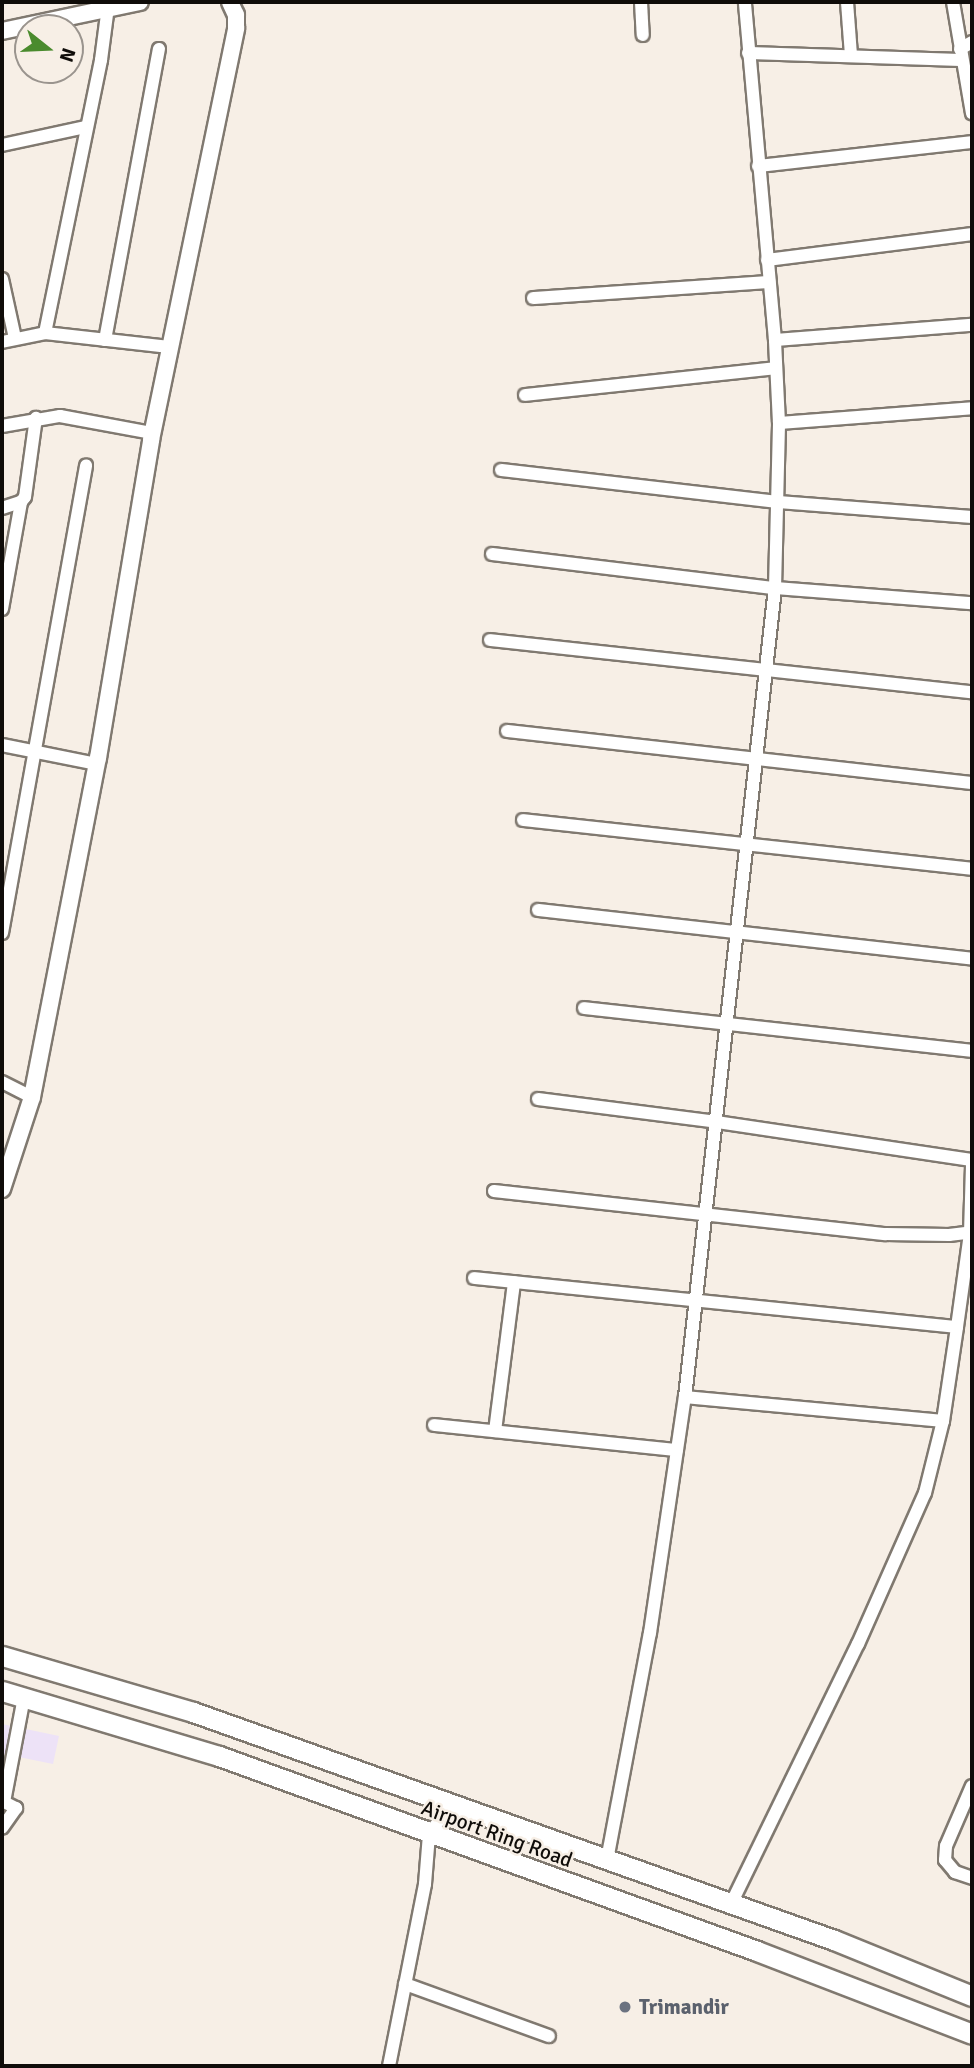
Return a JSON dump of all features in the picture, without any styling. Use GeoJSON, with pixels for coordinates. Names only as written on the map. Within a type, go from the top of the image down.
{"type":"FeatureCollection","features":[{"type":"Feature","properties":{"kind":"main road","name":"Airport Ring Road"},"geometry":{"type":"LineString","coordinates":[[2,1656],[193,1712],[834,1940],[972,1996]]}},
{"type":"Feature","properties":{"kind":"main road","name":"Airport Ring Road"},"geometry":{"type":"LineString","coordinates":[[2,1691],[219,1756],[744,1947],[972,2034]]}},
{"type":"Feature","properties":{"kind":"street"},"geometry":{"type":"LineString","coordinates":[[2,31],[140,2]]}},
{"type":"Feature","properties":{"kind":"street"},"geometry":{"type":"LineString","coordinates":[[2,1189],[32,1097],[96,764],[152,433],[236,28],[236,15],[230,2]]}},
{"type":"Feature","properties":{"kind":"street"},"geometry":{"type":"LineString","coordinates":[[641,2],[643,35]]}},
{"type":"Feature","properties":{"kind":"street"},"geometry":{"type":"LineString","coordinates":[[607,1860],[650,1633],[685,1397],[775,588],[779,424],[775,340],[745,2]]}},
{"type":"Feature","properties":{"kind":"street"},"geometry":{"type":"LineString","coordinates":[[847,2],[851,55]]}},
{"type":"Feature","properties":{"kind":"street"},"geometry":{"type":"LineString","coordinates":[[953,2],[972,113]]}},
{"type":"Feature","properties":{"kind":"street"},"geometry":{"type":"LineString","coordinates":[[45,332],[108,7]]}},
{"type":"Feature","properties":{"kind":"street"},"geometry":{"type":"LineString","coordinates":[[748,53],[961,55],[972,42]]}},
{"type":"Feature","properties":{"kind":"street"},"geometry":{"type":"LineString","coordinates":[[105,340],[159,49]]}},
{"type":"Feature","properties":{"kind":"street"},"geometry":{"type":"LineString","coordinates":[[2,145],[86,127]]}},
{"type":"Feature","properties":{"kind":"street"},"geometry":{"type":"LineString","coordinates":[[758,166],[972,142]]}},
{"type":"Feature","properties":{"kind":"street"},"geometry":{"type":"LineString","coordinates":[[767,260],[972,234]]}},
{"type":"Feature","properties":{"kind":"street"},"geometry":{"type":"LineString","coordinates":[[2,279],[15,338]]}},
{"type":"Feature","properties":{"kind":"street"},"geometry":{"type":"LineString","coordinates":[[533,298],[769,282]]}},
{"type":"Feature","properties":{"kind":"street"},"geometry":{"type":"LineString","coordinates":[[775,340],[972,325]]}},
{"type":"Feature","properties":{"kind":"street"},"geometry":{"type":"LineString","coordinates":[[2,342],[45,332],[169,347]]}},
{"type":"Feature","properties":{"kind":"street"},"geometry":{"type":"LineString","coordinates":[[526,395],[776,368]]}},
{"type":"Feature","properties":{"kind":"street"},"geometry":{"type":"LineString","coordinates":[[779,424],[972,408]]}},
{"type":"Feature","properties":{"kind":"street"},"geometry":{"type":"LineString","coordinates":[[2,426],[36,418],[60,416],[90,419],[152,433]]}},
{"type":"Feature","properties":{"kind":"street"},"geometry":{"type":"LineString","coordinates":[[2,609],[22,502],[28,487],[36,418]]}},
{"type":"Feature","properties":{"kind":"street"},"geometry":{"type":"LineString","coordinates":[[2,933],[86,466]]}},
{"type":"Feature","properties":{"kind":"street"},"geometry":{"type":"LineString","coordinates":[[501,470],[778,502],[972,517]]}},
{"type":"Feature","properties":{"kind":"street"},"geometry":{"type":"LineString","coordinates":[[2,508],[22,502]]}},
{"type":"Feature","properties":{"kind":"street"},"geometry":{"type":"LineString","coordinates":[[492,554],[775,588],[972,604]]}},
{"type":"Feature","properties":{"kind":"street"},"geometry":{"type":"LineString","coordinates":[[490,640],[972,692]]}},
{"type":"Feature","properties":{"kind":"street"},"geometry":{"type":"LineString","coordinates":[[507,731],[972,783]]}},
{"type":"Feature","properties":{"kind":"street"},"geometry":{"type":"LineString","coordinates":[[2,745],[96,764]]}},
{"type":"Feature","properties":{"kind":"street"},"geometry":{"type":"LineString","coordinates":[[523,820],[972,869]]}},
{"type":"Feature","properties":{"kind":"street"},"geometry":{"type":"LineString","coordinates":[[538,910],[972,959]]}},
{"type":"Feature","properties":{"kind":"street"},"geometry":{"type":"LineString","coordinates":[[584,1008],[972,1051]]}},
{"type":"Feature","properties":{"kind":"street"},"geometry":{"type":"LineString","coordinates":[[2,1082],[32,1097]]}},
{"type":"Feature","properties":{"kind":"street"},"geometry":{"type":"LineString","coordinates":[[538,1099],[717,1122],[972,1162],[971,1233],[943,1421],[925,1493],[858,1644],[731,1904]]}},
{"type":"Feature","properties":{"kind":"street"},"geometry":{"type":"LineString","coordinates":[[494,1191],[887,1234],[971,1233]]}},
{"type":"Feature","properties":{"kind":"street"},"geometry":{"type":"LineString","coordinates":[[474,1278],[957,1326]]}},
{"type":"Feature","properties":{"kind":"street"},"geometry":{"type":"LineString","coordinates":[[495,1431],[514,1282]]}},
{"type":"Feature","properties":{"kind":"street"},"geometry":{"type":"LineString","coordinates":[[685,1397],[943,1421]]}},
{"type":"Feature","properties":{"kind":"street"},"geometry":{"type":"LineString","coordinates":[[434,1425],[677,1450]]}},
{"type":"Feature","properties":{"kind":"street"},"geometry":{"type":"LineString","coordinates":[[2,1828],[16,1808],[3,1802],[24,1698]]}},
{"type":"Feature","properties":{"kind":"street"},"geometry":{"type":"LineString","coordinates":[[972,1786],[946,1846],[945,1860],[955,1872],[972,1878]]}},
{"type":"Feature","properties":{"kind":"street"},"geometry":{"type":"LineString","coordinates":[[389,2066],[425,1884],[429,1834],[451,1805]]}},
{"type":"Feature","properties":{"kind":"street"},"geometry":{"type":"LineString","coordinates":[[405,1984],[549,2036]]}},
{"type":"Feature","properties":{"kind":"shaded area"},"geometry":{"type":"Polygon","coordinates":[[[2,1724],[59,1736],[53,1764],[4,1754],[2,1764],[2,1724]]]}},
{"type":"Feature","properties":{"kind":"place","name":"Trimandir"},"geometry":{"type":"Point","coordinates":[625,2007]}}]}
